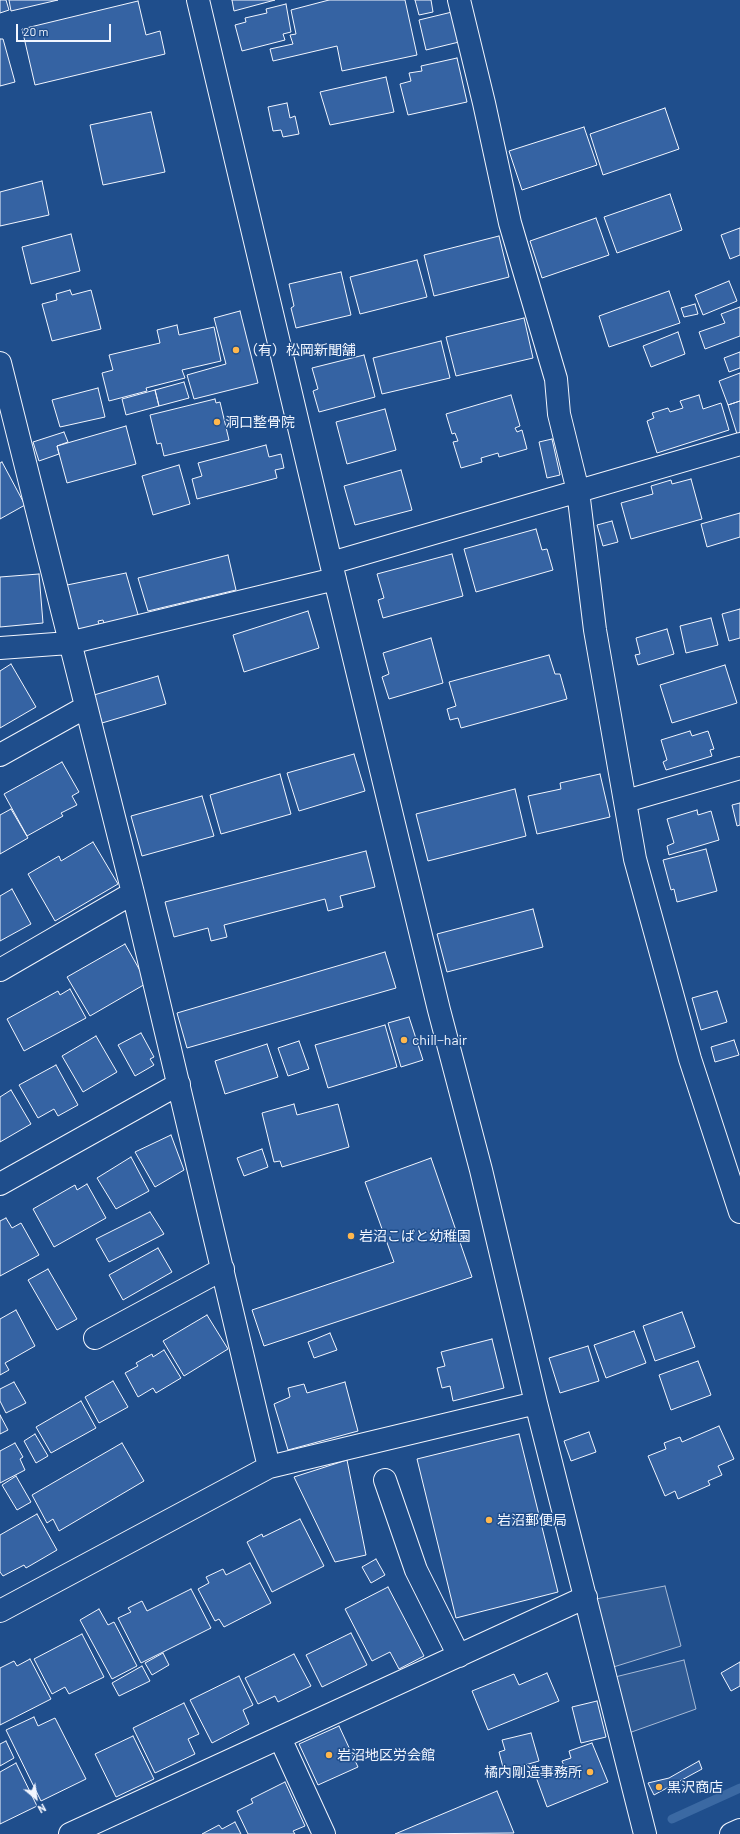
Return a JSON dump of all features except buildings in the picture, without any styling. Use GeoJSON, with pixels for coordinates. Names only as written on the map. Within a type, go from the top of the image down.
{"type":"FeatureCollection","features":[{"type":"Feature","properties":{"kind":"street"},"geometry":{"type":"LineString","coordinates":[[198,0],[333,571],[439,1010],[481,1170],[536,1403],[646,1834]]}},
{"type":"Feature","properties":{"kind":"street"},"geometry":{"type":"LineString","coordinates":[[459,0],[484,103],[510,223],[556,379],[560,414],[578,491],[595,630],[635,859],[690,1059],[740,1212]]}},
{"type":"Feature","properties":{"kind":"street"},"geometry":{"type":"LineString","coordinates":[[0,363],[69,643],[134,893],[270,1467]]}},
{"type":"Feature","properties":{"kind":"street"},"geometry":{"type":"LineString","coordinates":[[0,648],[69,643],[333,571],[578,491],[740,444]]}},
{"type":"Feature","properties":{"kind":"street"},"geometry":{"type":"LineString","coordinates":[[0,755],[86,707]]}},
{"type":"Feature","properties":{"kind":"street"},"geometry":{"type":"LineString","coordinates":[[626,801],[740,768]]}},
{"type":"Feature","properties":{"kind":"street"},"geometry":{"type":"LineString","coordinates":[[0,970],[134,893]]}},
{"type":"Feature","properties":{"kind":"street"},"geometry":{"type":"LineString","coordinates":[[0,1184],[179,1084]]}},
{"type":"Feature","properties":{"kind":"street"},"geometry":{"type":"LineString","coordinates":[[95,1338],[223,1269]]}},
{"type":"Feature","properties":{"kind":"street"},"geometry":{"type":"LineString","coordinates":[[0,1611],[270,1467],[536,1403]]}},
{"type":"Feature","properties":{"kind":"street"},"geometry":{"type":"LineString","coordinates":[[385,1480],[416,1570],[459,1656]]}},
{"type":"Feature","properties":{"kind":"street"},"geometry":{"type":"LineString","coordinates":[[70,1834],[586,1597]]}},
{"type":"Feature","properties":{"kind":"street"},"geometry":{"type":"LineString","coordinates":[[280,1738],[324,1834]]}},
{"type":"Feature","properties":{"kind":"street"},"geometry":{"type":"LineString","coordinates":[[731,1834],[740,1830]]}},
{"type":"Feature","properties":{"kind":"shaded area"},"geometry":{"type":"Polygon","coordinates":[[[665,1586],[681,1646],[607,1669],[596,1599],[665,1586]]]}},
{"type":"Feature","properties":{"kind":"shaded area"},"geometry":{"type":"Polygon","coordinates":[[[684,1660],[696,1709],[626,1734],[611,1678],[684,1660]]]}},
{"type":"Feature","properties":{"kind":"waterway"},"geometry":{"type":"LineString","coordinates":[[672,1819],[740,1788]]}},
{"type":"Feature","properties":{"kind":"place","name":"（有）松岡新聞舗"},"geometry":{"type":"Point","coordinates":[236,350]}},
{"type":"Feature","properties":{"kind":"place","name":"洞口整骨院"},"geometry":{"type":"Point","coordinates":[217,422]}},
{"type":"Feature","properties":{"kind":"place","name":"chill−hair"},"geometry":{"type":"Point","coordinates":[404,1040]}},
{"type":"Feature","properties":{"kind":"place","name":"岩沼こばと幼稚園"},"geometry":{"type":"Point","coordinates":[351,1236]}},
{"type":"Feature","properties":{"kind":"place","name":"岩沼郵便局"},"geometry":{"type":"Point","coordinates":[489,1520]}},
{"type":"Feature","properties":{"kind":"place","name":"岩沼地区労会館"},"geometry":{"type":"Point","coordinates":[329,1755]}},
{"type":"Feature","properties":{"kind":"place","name":"橘内剛造事務所"},"geometry":{"type":"Point","coordinates":[590,1772]}},
{"type":"Feature","properties":{"kind":"place","name":"黒沢商店"},"geometry":{"type":"Point","coordinates":[659,1787]}}]}
